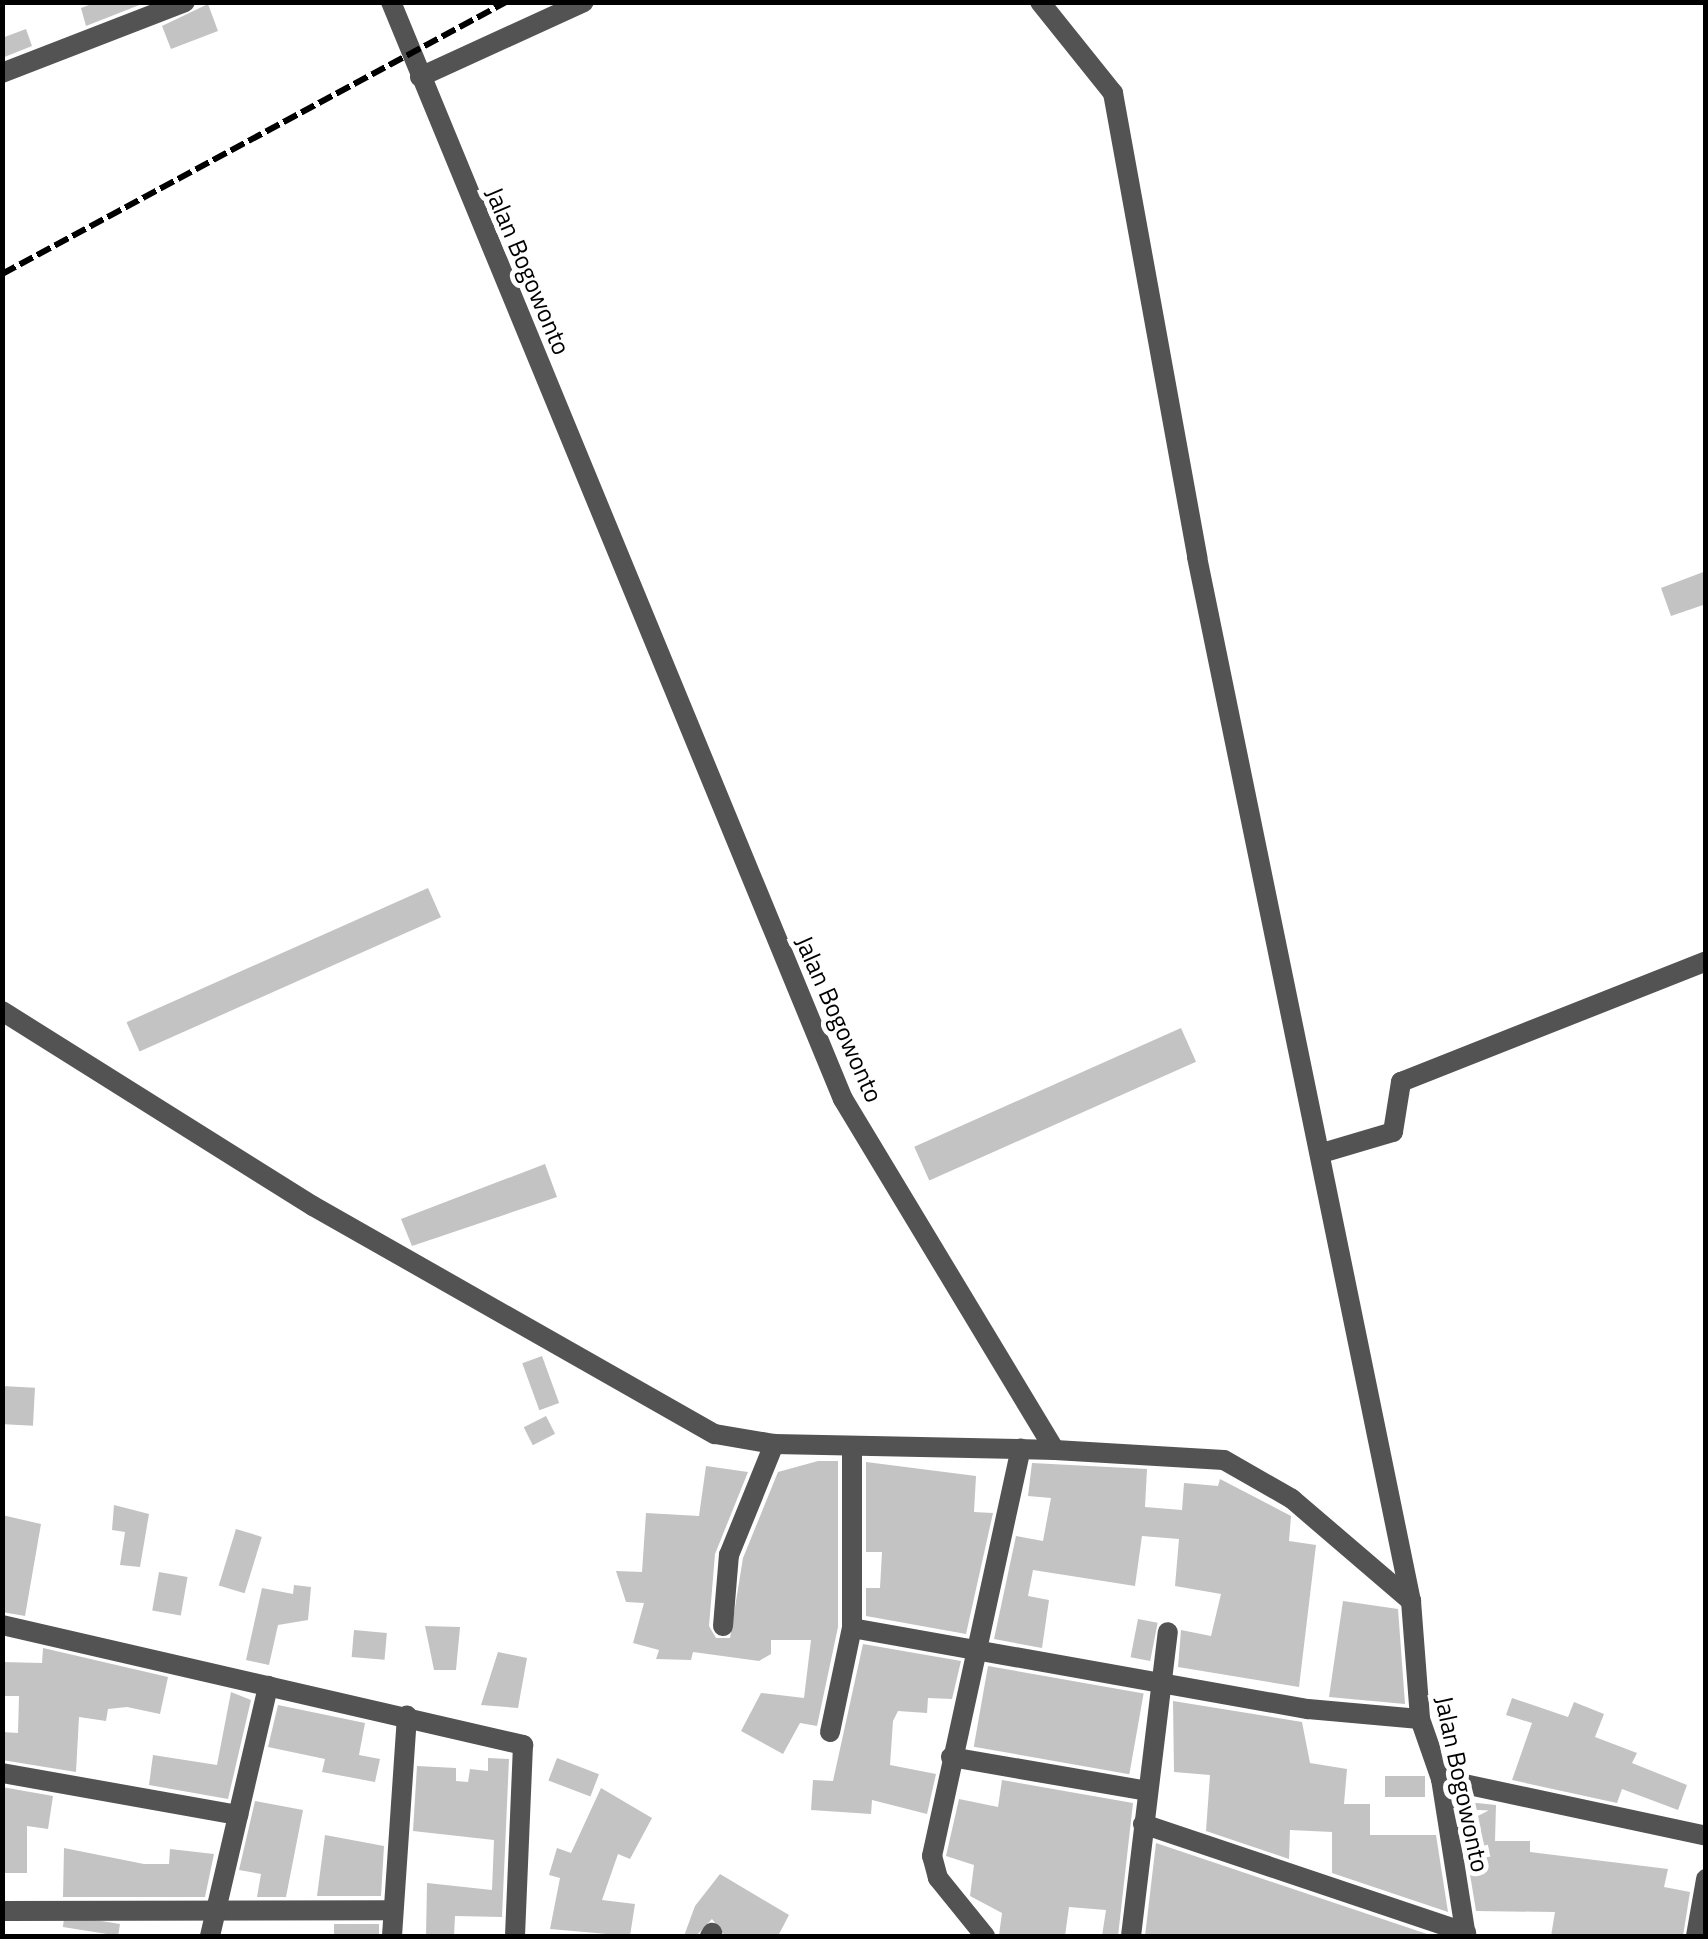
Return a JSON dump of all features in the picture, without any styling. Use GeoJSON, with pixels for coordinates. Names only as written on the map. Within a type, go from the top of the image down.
{"type":"FeatureCollection","features":[{"type":"Feature","properties":{"kind":"street"},"geometry":{"type":"LineString","coordinates":[[2,73],[185,2]]}},
{"type":"Feature","properties":{"kind":"street","name":"Jalan Bogowonto"},"geometry":{"type":"LineString","coordinates":[[391,2],[843,1099],[1055,1450]]}},
{"type":"Feature","properties":{"kind":"street"},"geometry":{"type":"LineString","coordinates":[[420,76],[584,2]]}},
{"type":"Feature","properties":{"kind":"street","name":"Jalan Bogowonto"},"geometry":{"type":"LineString","coordinates":[[1040,2],[1113,94],[1198,557],[1410,1601],[1420,1719],[1441,1779],[1466,1934]]}},
{"type":"Feature","properties":{"kind":"street"},"geometry":{"type":"LineString","coordinates":[[1322,1153],[1393,1132],[1401,1082],[1706,960]]}},
{"type":"Feature","properties":{"kind":"street"},"geometry":{"type":"LineString","coordinates":[[2,1011],[537,1336],[715,1434],[774,1444],[1055,1450],[1224,1460],[1292,1499],[1410,1601]]}},
{"type":"Feature","properties":{"kind":"street"},"geometry":{"type":"LineString","coordinates":[[723,1626],[729,1555],[774,1444]]}},
{"type":"Feature","properties":{"kind":"street"},"geometry":{"type":"LineString","coordinates":[[830,1732],[852,1628],[852,1446]]}},
{"type":"Feature","properties":{"kind":"street"},"geometry":{"type":"LineString","coordinates":[[985,1936],[934,1869],[951,1757],[1021,1449]]}},
{"type":"Feature","properties":{"kind":"street"},"geometry":{"type":"LineString","coordinates":[[2,1626],[514,1739],[528,1753],[515,1936]]}},
{"type":"Feature","properties":{"kind":"street"},"geometry":{"type":"LineString","coordinates":[[852,1628],[977,1645],[1308,1710],[1420,1719]]}},
{"type":"Feature","properties":{"kind":"street"},"geometry":{"type":"LineString","coordinates":[[1132,1936],[1158,1678],[1168,1632]]}},
{"type":"Feature","properties":{"kind":"street"},"geometry":{"type":"LineString","coordinates":[[210,1936],[268,1686]]}},
{"type":"Feature","properties":{"kind":"street"},"geometry":{"type":"LineString","coordinates":[[392,1936],[407,1716]]}},
{"type":"Feature","properties":{"kind":"street"},"geometry":{"type":"LineString","coordinates":[[951,1757],[1146,1790]]}},
{"type":"Feature","properties":{"kind":"street"},"geometry":{"type":"LineString","coordinates":[[2,1772],[238,1816]]}},
{"type":"Feature","properties":{"kind":"street"},"geometry":{"type":"LineString","coordinates":[[1441,1779],[1706,1836]]}},
{"type":"Feature","properties":{"kind":"street"},"geometry":{"type":"LineString","coordinates":[[1143,1824],[1466,1934]]}},
{"type":"Feature","properties":{"kind":"street"},"geometry":{"type":"LineString","coordinates":[[1696,1936],[1706,1879]]}},
{"type":"Feature","properties":{"kind":"street"},"geometry":{"type":"LineString","coordinates":[[2,1910],[394,1910]]}},
{"type":"Feature","properties":{"kind":"building"},"geometry":{"type":"Polygon","coordinates":[[[97,2],[142,4],[86,26],[81,8],[97,2]]]}},
{"type":"Feature","properties":{"kind":"building"},"geometry":{"type":"Polygon","coordinates":[[[208,4],[218,31],[171,49],[162,26],[208,4]]]}},
{"type":"Feature","properties":{"kind":"building"},"geometry":{"type":"Polygon","coordinates":[[[26,29],[32,46],[2,58],[2,38],[26,29]]]}},
{"type":"Feature","properties":{"kind":"building"},"geometry":{"type":"Polygon","coordinates":[[[1706,571],[1706,604],[1671,616],[1661,588],[1706,571]]]}},
{"type":"Feature","properties":{"kind":"building"},"geometry":{"type":"Polygon","coordinates":[[[428,888],[441,917],[140,1051],[127,1022],[428,888]]]}},
{"type":"Feature","properties":{"kind":"building"},"geometry":{"type":"Polygon","coordinates":[[[1181,1028],[1196,1062],[929,1181],[914,1147],[1181,1028]]]}},
{"type":"Feature","properties":{"kind":"building"},"geometry":{"type":"Polygon","coordinates":[[[545,1164],[557,1197],[412,1246],[401,1219],[545,1164]]]}},
{"type":"Feature","properties":{"kind":"building"},"geometry":{"type":"Polygon","coordinates":[[[542,1356],[559,1403],[539,1410],[522,1363],[542,1356]]]}},
{"type":"Feature","properties":{"kind":"building"},"geometry":{"type":"Polygon","coordinates":[[[2,1386],[35,1388],[33,1426],[2,1424],[2,1386]]]}},
{"type":"Feature","properties":{"kind":"building"},"geometry":{"type":"Polygon","coordinates":[[[546,1416],[555,1434],[533,1445],[524,1427],[546,1416]]]}},
{"type":"Feature","properties":{"kind":"building"},"geometry":{"type":"Polygon","coordinates":[[[818,1461],[838,1461],[838,1627],[817,1726],[800,1723],[783,1754],[741,1731],[761,1693],[804,1698],[811,1640],[771,1640],[771,1654],[759,1661],[693,1652],[691,1660],[656,1659],[659,1650],[633,1643],[644,1603],[626,1602],[616,1571],[642,1572],[646,1513],[699,1516],[706,1466],[748,1472],[715,1554],[709,1626],[716,1638],[730,1638],[743,1558],[778,1472],[818,1461]]]}},
{"type":"Feature","properties":{"kind":"building"},"geometry":{"type":"Polygon","coordinates":[[[866,1462],[976,1476],[974,1512],[993,1513],[966,1634],[866,1616],[866,1588],[880,1588],[882,1552],[866,1552],[866,1462]]]}},
{"type":"Feature","properties":{"kind":"building"},"geometry":{"type":"Polygon","coordinates":[[[1032,1463],[1147,1469],[1145,1507],[1182,1510],[1184,1483],[1218,1486],[1220,1479],[1291,1516],[1289,1541],[1316,1545],[1299,1687],[1178,1667],[1181,1630],[1211,1636],[1221,1594],[1175,1586],[1179,1539],[1142,1536],[1135,1586],[1033,1570],[1028,1596],[1049,1600],[1042,1648],[994,1639],[1016,1536],[1043,1541],[1051,1498],[1028,1496],[1032,1463]]]}},
{"type":"Feature","properties":{"kind":"building"},"geometry":{"type":"Polygon","coordinates":[[[114,1505],[149,1514],[140,1567],[120,1565],[125,1532],[112,1530],[114,1505]]]}},
{"type":"Feature","properties":{"kind":"building"},"geometry":{"type":"Polygon","coordinates":[[[2,1515],[41,1524],[25,1616],[2,1612],[2,1515]]]}},
{"type":"Feature","properties":{"kind":"building"},"geometry":{"type":"Polygon","coordinates":[[[236,1529],[262,1537],[245,1593],[219,1585],[236,1529]]]}},
{"type":"Feature","properties":{"kind":"building"},"geometry":{"type":"Polygon","coordinates":[[[159,1572],[188,1577],[181,1615],[152,1610],[159,1572]]]}},
{"type":"Feature","properties":{"kind":"building"},"geometry":{"type":"Polygon","coordinates":[[[294,1585],[311,1587],[308,1620],[278,1625],[269,1665],[246,1660],[262,1588],[293,1594],[294,1585]]]}},
{"type":"Feature","properties":{"kind":"building"},"geometry":{"type":"Polygon","coordinates":[[[1343,1601],[1398,1609],[1405,1704],[1329,1697],[1343,1601]]]}},
{"type":"Feature","properties":{"kind":"building"},"geometry":{"type":"Polygon","coordinates":[[[1138,1619],[1158,1623],[1150,1661],[1131,1657],[1138,1619]]]}},
{"type":"Feature","properties":{"kind":"building"},"geometry":{"type":"Polygon","coordinates":[[[425,1626],[460,1627],[456,1670],[434,1670],[425,1626]]]}},
{"type":"Feature","properties":{"kind":"building"},"geometry":{"type":"Polygon","coordinates":[[[354,1630],[387,1633],[385,1660],[352,1657],[354,1630]]]}},
{"type":"Feature","properties":{"kind":"building"},"geometry":{"type":"Polygon","coordinates":[[[863,1644],[961,1661],[952,1699],[928,1698],[927,1713],[898,1711],[893,1721],[890,1765],[936,1774],[927,1814],[872,1800],[871,1814],[811,1810],[813,1780],[833,1781],[863,1644]]]}},
{"type":"Feature","properties":{"kind":"building"},"geometry":{"type":"Polygon","coordinates":[[[43,1648],[168,1677],[160,1714],[127,1707],[108,1709],[106,1721],[79,1717],[76,1772],[2,1760],[2,1732],[18,1733],[19,1696],[4,1696],[2,1662],[42,1663],[43,1648]]]}},
{"type":"Feature","properties":{"kind":"building"},"geometry":{"type":"Polygon","coordinates":[[[498,1652],[527,1658],[518,1708],[481,1705],[498,1652]]]}},
{"type":"Feature","properties":{"kind":"building"},"geometry":{"type":"Polygon","coordinates":[[[988,1666],[1144,1693],[1129,1774],[974,1747],[988,1666]]]}},
{"type":"Feature","properties":{"kind":"building"},"geometry":{"type":"Polygon","coordinates":[[[231,1692],[251,1700],[228,1799],[149,1785],[153,1755],[217,1765],[231,1692]]]}},
{"type":"Feature","properties":{"kind":"building"},"geometry":{"type":"Polygon","coordinates":[[[1512,1698],[1568,1717],[1574,1702],[1604,1714],[1595,1737],[1637,1753],[1632,1763],[1687,1785],[1678,1810],[1622,1789],[1617,1803],[1512,1780],[1532,1723],[1506,1715],[1512,1698]]]}},
{"type":"Feature","properties":{"kind":"building"},"geometry":{"type":"Polygon","coordinates":[[[1173,1701],[1302,1722],[1310,1763],[1347,1769],[1344,1804],[1370,1804],[1370,1835],[1436,1835],[1448,1912],[1332,1873],[1332,1832],[1290,1830],[1289,1859],[1206,1831],[1210,1775],[1174,1772],[1173,1701]]]}},
{"type":"Feature","properties":{"kind":"building"},"geometry":{"type":"Polygon","coordinates":[[[278,1705],[365,1723],[359,1755],[380,1759],[375,1782],[322,1772],[325,1759],[268,1747],[278,1705]]]}},
{"type":"Feature","properties":{"kind":"building"},"geometry":{"type":"Polygon","coordinates":[[[488,1758],[509,1759],[502,1917],[455,1916],[454,1936],[426,1936],[427,1883],[492,1890],[494,1840],[413,1831],[417,1766],[456,1768],[456,1781],[468,1782],[470,1769],[488,1771],[488,1758]]]}},
{"type":"Feature","properties":{"kind":"building"},"geometry":{"type":"Polygon","coordinates":[[[557,1758],[599,1774],[590,1797],[548,1780],[557,1758]]]}},
{"type":"Feature","properties":{"kind":"building"},"geometry":{"type":"Polygon","coordinates":[[[1385,1776],[1425,1776],[1425,1797],[1385,1797],[1385,1776]]]}},
{"type":"Feature","properties":{"kind":"building"},"geometry":{"type":"Polygon","coordinates":[[[1002,1780],[1133,1803],[1118,1936],[1102,1936],[1106,1910],[1069,1907],[1065,1936],[999,1935],[1002,1913],[970,1896],[974,1865],[946,1856],[959,1799],[998,1807],[1002,1780]]]}},
{"type":"Feature","properties":{"kind":"building"},"geometry":{"type":"Polygon","coordinates":[[[2,1787],[53,1796],[48,1829],[27,1826],[27,1873],[2,1873],[2,1787]]]}},
{"type":"Feature","properties":{"kind":"building"},"geometry":{"type":"Polygon","coordinates":[[[601,1788],[652,1818],[630,1859],[618,1854],[602,1900],[635,1904],[630,1936],[550,1929],[560,1878],[549,1875],[557,1848],[571,1853],[601,1788]]]}},
{"type":"Feature","properties":{"kind":"building"},"geometry":{"type":"Polygon","coordinates":[[[255,1801],[303,1810],[286,1897],[257,1897],[261,1874],[239,1870],[255,1801]]]}},
{"type":"Feature","properties":{"kind":"building"},"geometry":{"type":"Polygon","coordinates":[[[1458,1801],[1496,1805],[1495,1841],[1530,1841],[1530,1852],[1668,1869],[1664,1887],[1690,1892],[1683,1936],[1551,1936],[1555,1912],[1476,1911],[1458,1801]]]}},
{"type":"Feature","properties":{"kind":"building"},"geometry":{"type":"Polygon","coordinates":[[[325,1835],[384,1846],[381,1896],[317,1896],[325,1835]]]}},
{"type":"Feature","properties":{"kind":"building"},"geometry":{"type":"Polygon","coordinates":[[[1156,1843],[1433,1936],[1145,1936],[1156,1843]]]}},
{"type":"Feature","properties":{"kind":"building"},"geometry":{"type":"Polygon","coordinates":[[[64,1848],[144,1864],[169,1864],[170,1849],[214,1854],[205,1897],[63,1897],[64,1848]]]}},
{"type":"Feature","properties":{"kind":"building"},"geometry":{"type":"Polygon","coordinates":[[[720,1874],[789,1915],[778,1936],[725,1936],[712,1919],[696,1936],[684,1936],[695,1906],[720,1874]]]}},
{"type":"Feature","properties":{"kind":"building"},"geometry":{"type":"Polygon","coordinates":[[[65,1915],[120,1924],[118,1936],[63,1927],[65,1915]]]}},
{"type":"Feature","properties":{"kind":"building"},"geometry":{"type":"Polygon","coordinates":[[[334,1924],[379,1924],[379,1936],[334,1936],[334,1924]]]}},
{"type":"Feature","properties":{"kind":"railway"},"geometry":{"type":"LineString","coordinates":[[2,274],[506,2]]}}]}
